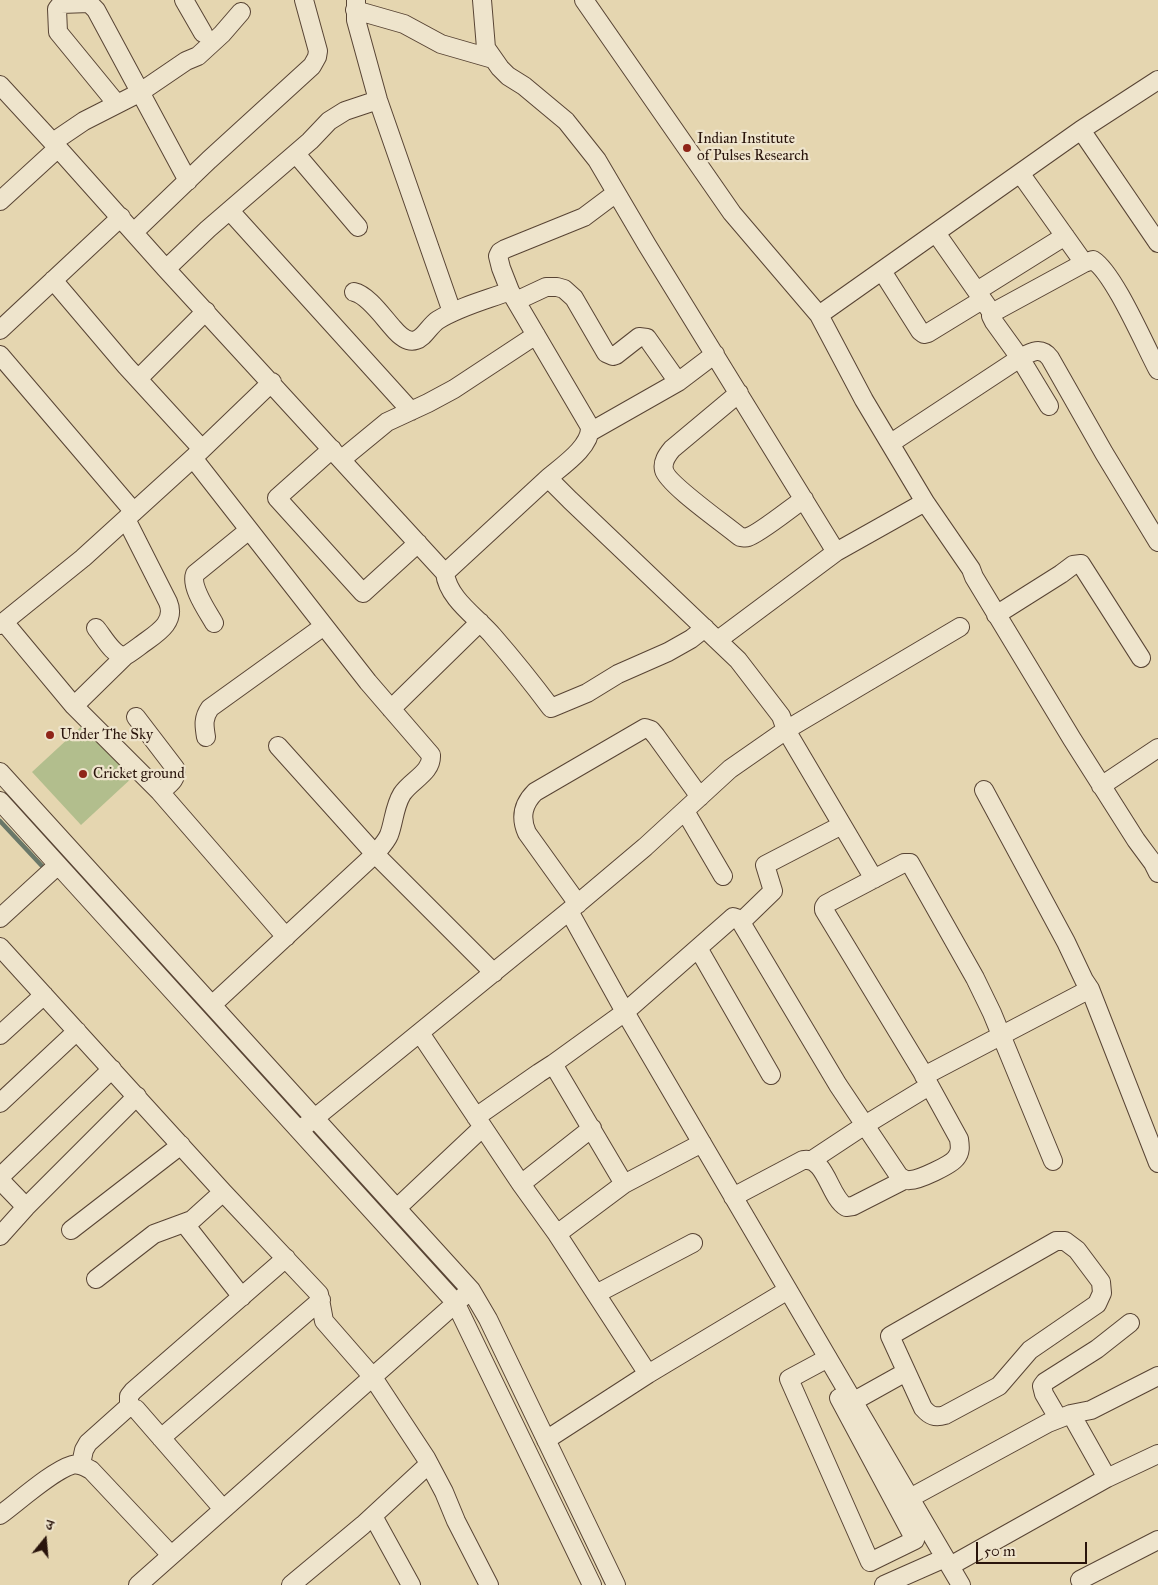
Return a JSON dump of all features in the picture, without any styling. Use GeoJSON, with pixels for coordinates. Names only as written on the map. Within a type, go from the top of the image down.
{"type":"FeatureCollection","features":[{"type":"Feature","properties":{"kind":"street"},"geometry":{"type":"LineString","coordinates":[[184,0],[203,33]]}},
{"type":"Feature","properties":{"kind":"street"},"geometry":{"type":"LineString","coordinates":[[134,232],[312,66],[317,58],[318,51],[304,0]]}},
{"type":"Feature","properties":{"kind":"street"},"geometry":{"type":"LineString","coordinates":[[482,0],[484,39],[486,48],[493,59],[508,76],[524,86],[566,121],[597,160],[836,552]]}},
{"type":"Feature","properties":{"kind":"street"},"geometry":{"type":"LineString","coordinates":[[584,0],[732,213],[819,315],[864,400],[925,502],[971,569],[996,614],[1101,786],[1136,840],[1156,865]]}},
{"type":"Feature","properties":{"kind":"street"},"geometry":{"type":"LineString","coordinates":[[117,104],[58,32],[57,9],[61,4],[86,2],[91,4],[188,181]]}},
{"type":"Feature","properties":{"kind":"street"},"geometry":{"type":"LineString","coordinates":[[452,312],[378,100],[356,20],[356,5],[404,24],[441,44],[493,59]]}},
{"type":"Feature","properties":{"kind":"street"},"geometry":{"type":"LineString","coordinates":[[0,201],[55,145],[84,121],[139,93],[198,56],[222,34],[241,12]]}},
{"type":"Feature","properties":{"kind":"street"},"geometry":{"type":"LineString","coordinates":[[819,315],[1082,130],[1158,80]]}},
{"type":"Feature","properties":{"kind":"street"},"geometry":{"type":"LineString","coordinates":[[0,85],[445,573],[446,582],[456,597],[492,634],[551,708],[587,693],[618,674],[712,634],[836,552],[925,502]]}},
{"type":"Feature","properties":{"kind":"street"},"geometry":{"type":"LineString","coordinates":[[166,269],[208,229],[296,154],[329,121],[337,115],[378,100]]}},
{"type":"Feature","properties":{"kind":"street"},"geometry":{"type":"LineString","coordinates":[[1082,130],[1158,244]]}},
{"type":"Feature","properties":{"kind":"street"},"geometry":{"type":"LineString","coordinates":[[296,154],[358,227]]}},
{"type":"Feature","properties":{"kind":"street"},"geometry":{"type":"LineString","coordinates":[[1020,173],[1084,263]]}},
{"type":"Feature","properties":{"kind":"street"},"geometry":{"type":"LineString","coordinates":[[445,573],[586,443],[590,432],[588,422],[513,296],[498,256],[500,252],[546,231],[584,217],[616,192]]}},
{"type":"Feature","properties":{"kind":"street"},"geometry":{"type":"LineString","coordinates":[[230,211],[411,411]]}},
{"type":"Feature","properties":{"kind":"street"},"geometry":{"type":"LineString","coordinates":[[0,330],[121,217]]}},
{"type":"Feature","properties":{"kind":"street"},"geometry":{"type":"LineString","coordinates":[[936,233],[984,301],[994,322],[1020,358],[1049,406]]}},
{"type":"Feature","properties":{"kind":"street"},"geometry":{"type":"LineString","coordinates":[[984,301],[1065,236]]}},
{"type":"Feature","properties":{"kind":"street"},"geometry":{"type":"LineString","coordinates":[[882,271],[920,331],[924,334],[984,301],[1094,260],[1102,268],[1122,300],[1158,370]]}},
{"type":"Feature","properties":{"kind":"street"},"geometry":{"type":"LineString","coordinates":[[53,280],[138,379],[197,453],[249,530],[324,626],[368,682],[432,755],[432,761],[427,770],[403,793],[397,805],[388,836],[375,854],[212,1005]]}},
{"type":"Feature","properties":{"kind":"street"},"geometry":{"type":"LineString","coordinates":[[354,292],[360,293],[366,298],[397,333],[408,340],[418,340],[435,321],[475,302],[513,296],[546,287],[557,287],[564,289],[574,298],[606,353],[613,356],[616,355],[639,337],[647,338],[678,382]]}},
{"type":"Feature","properties":{"kind":"street"},"geometry":{"type":"LineString","coordinates":[[138,379],[206,311]]}},
{"type":"Feature","properties":{"kind":"street"},"geometry":{"type":"LineString","coordinates":[[418,543],[363,593],[277,498],[337,454],[387,422],[462,384],[536,336]]}},
{"type":"Feature","properties":{"kind":"street"},"geometry":{"type":"LineString","coordinates":[[891,443],[1020,358],[1039,350],[1047,354],[1158,542]]}},
{"type":"Feature","properties":{"kind":"street"},"geometry":{"type":"LineString","coordinates":[[590,432],[678,382],[715,354]]}},
{"type":"Feature","properties":{"kind":"street"},"geometry":{"type":"LineString","coordinates":[[0,355],[130,515],[171,613],[166,625],[159,632],[125,656],[74,706]]}},
{"type":"Feature","properties":{"kind":"street"},"geometry":{"type":"LineString","coordinates":[[272,382],[83,558],[2,623],[74,706],[160,792],[286,937]]}},
{"type":"Feature","properties":{"kind":"street"},"geometry":{"type":"LineString","coordinates":[[739,393],[672,449],[664,461],[663,468],[666,476],[695,502],[744,538],[758,532],[804,499]]}},
{"type":"Feature","properties":{"kind":"street"},"geometry":{"type":"LineString","coordinates":[[548,478],[738,660],[781,716],[786,730],[874,879]]}},
{"type":"Feature","properties":{"kind":"street"},"geometry":{"type":"LineString","coordinates":[[214,623],[197,591],[193,578],[195,574],[249,530]]}},
{"type":"Feature","properties":{"kind":"street"},"geometry":{"type":"LineString","coordinates":[[996,614],[1073,565],[1081,564],[1141,658]]}},
{"type":"Feature","properties":{"kind":"street"},"geometry":{"type":"LineString","coordinates":[[391,709],[480,622]]}},
{"type":"Feature","properties":{"kind":"street"},"geometry":{"type":"LineString","coordinates":[[206,737],[204,724],[205,717],[210,708],[324,626]]}},
{"type":"Feature","properties":{"kind":"street"},"geometry":{"type":"LineString","coordinates":[[298,1130],[315,1119],[573,907],[730,769],[786,730],[960,627]]}},
{"type":"Feature","properties":{"kind":"street"},"geometry":{"type":"LineString","coordinates":[[96,628],[116,652],[125,656]]}},
{"type":"Feature","properties":{"kind":"street"},"geometry":{"type":"LineString","coordinates":[[136,717],[176,768],[174,779],[160,792]]}},
{"type":"Feature","properties":{"kind":"street"},"geometry":{"type":"LineString","coordinates":[[700,797],[656,736],[651,730],[645,728],[535,792],[528,799],[522,823],[573,907],[625,1012],[788,1290],[872,1446],[910,1498],[961,1585]]}},
{"type":"Feature","properties":{"kind":"street"},"geometry":{"type":"LineString","coordinates":[[278,746],[375,854],[494,973]]}},
{"type":"Feature","properties":{"kind":"street"},"geometry":{"type":"LineString","coordinates":[[1101,786],[1158,748]]}},
{"type":"Feature","properties":{"kind":"street"},"geometry":{"type":"LineString","coordinates":[[0,772],[397,1208],[407,1222],[471,1290],[488,1319],[616,1585]]}},
{"type":"Feature","properties":{"kind":"street"},"geometry":{"type":"LineString","coordinates":[[984,790],[1090,989],[1158,1163]]}},
{"type":"Feature","properties":{"kind":"street"},"geometry":{"type":"LineString","coordinates":[[0,802],[455,1302],[592,1585]]}},
{"type":"Feature","properties":{"kind":"street"},"geometry":{"type":"LineString","coordinates":[[685,810],[723,876]]}},
{"type":"Feature","properties":{"kind":"street"},"geometry":{"type":"LineString","coordinates":[[741,922],[772,891],[765,865],[842,825]]}},
{"type":"Feature","properties":{"kind":"street"},"geometry":{"type":"LineString","coordinates":[[812,1160],[821,1168],[839,1201],[846,1206],[853,1206],[904,1180],[917,1178],[949,1164],[956,1158],[960,1148],[959,1139],[927,1081],[824,910],[826,904],[904,863],[912,865],[975,978],[1002,1036],[1053,1161]]}},
{"type":"Feature","properties":{"kind":"street"},"geometry":{"type":"LineString","coordinates":[[2,913],[58,865]]}},
{"type":"Feature","properties":{"kind":"street"},"geometry":{"type":"LineString","coordinates":[[397,1208],[480,1122],[538,1073],[625,1012],[733,917],[741,922],[838,1085],[899,1176],[904,1180]]}},
{"type":"Feature","properties":{"kind":"street"},"geometry":{"type":"LineString","coordinates":[[0,947],[223,1192],[320,1294],[324,1321],[372,1376],[429,1464],[489,1585]]}},
{"type":"Feature","properties":{"kind":"street"},"geometry":{"type":"LineString","coordinates":[[698,948],[771,1075]]}},
{"type":"Feature","properties":{"kind":"street"},"geometry":{"type":"LineString","coordinates":[[734,1197],[803,1160],[812,1160],[927,1081],[1002,1036],[1090,989]]}},
{"type":"Feature","properties":{"kind":"street"},"geometry":{"type":"LineString","coordinates":[[0,1035],[44,995]]}},
{"type":"Feature","properties":{"kind":"street"},"geometry":{"type":"LineString","coordinates":[[0,1103],[77,1031]]}},
{"type":"Feature","properties":{"kind":"street"},"geometry":{"type":"LineString","coordinates":[[420,1033],[521,1184],[558,1234],[648,1374]]}},
{"type":"Feature","properties":{"kind":"street"},"geometry":{"type":"LineString","coordinates":[[553,1064],[624,1184]]}},
{"type":"Feature","properties":{"kind":"street"},"geometry":{"type":"LineString","coordinates":[[26,1207],[0,1178],[112,1069]]}},
{"type":"Feature","properties":{"kind":"street"},"geometry":{"type":"LineString","coordinates":[[0,1236],[26,1207],[137,1096]]}},
{"type":"Feature","properties":{"kind":"street"},"geometry":{"type":"LineString","coordinates":[[521,1184],[592,1128]]}},
{"type":"Feature","properties":{"kind":"street"},"geometry":{"type":"LineString","coordinates":[[558,1234],[624,1184],[702,1143]]}},
{"type":"Feature","properties":{"kind":"street"},"geometry":{"type":"LineString","coordinates":[[71,1230],[181,1145]]}},
{"type":"Feature","properties":{"kind":"street"},"geometry":{"type":"LineString","coordinates":[[96,1279],[154,1234],[184,1224],[199,1215],[223,1192]]}},
{"type":"Feature","properties":{"kind":"street"},"geometry":{"type":"LineString","coordinates":[[184,1224],[242,1297]]}},
{"type":"Feature","properties":{"kind":"street"},"geometry":{"type":"LineString","coordinates":[[1056,1241],[1065,1241],[1077,1250],[1101,1282],[1102,1293],[1097,1304],[1030,1350],[999,1386],[945,1415],[938,1417],[927,1414],[906,1372],[890,1336],[1056,1241]]}},
{"type":"Feature","properties":{"kind":"street"},"geometry":{"type":"LineString","coordinates":[[596,1294],[693,1243]]}},
{"type":"Feature","properties":{"kind":"street"},"geometry":{"type":"LineString","coordinates":[[81,1464],[84,1450],[88,1443],[128,1407],[129,1396],[133,1391],[286,1258]]}},
{"type":"Feature","properties":{"kind":"street"},"geometry":{"type":"LineString","coordinates":[[142,1583],[455,1302],[471,1290]]}},
{"type":"Feature","properties":{"kind":"street"},"geometry":{"type":"LineString","coordinates":[[546,1440],[648,1374],[788,1290]]}},
{"type":"Feature","properties":{"kind":"street"},"geometry":{"type":"LineString","coordinates":[[161,1438],[321,1300]]}},
{"type":"Feature","properties":{"kind":"street"},"geometry":{"type":"LineString","coordinates":[[1107,1478],[1064,1416],[1044,1394],[1042,1386],[1045,1382],[1097,1349],[1130,1323]]}},
{"type":"Feature","properties":{"kind":"street"},"geometry":{"type":"LineString","coordinates":[[824,1360],[854,1401],[872,1446],[915,1540],[870,1562],[790,1379],[824,1360]]}},
{"type":"Feature","properties":{"kind":"street"},"geometry":{"type":"LineString","coordinates":[[854,1401],[906,1372]]}},
{"type":"Feature","properties":{"kind":"street"},"geometry":{"type":"LineString","coordinates":[[910,1498],[1064,1416],[1091,1410],[1158,1376]]}},
{"type":"Feature","properties":{"kind":"street"},"geometry":{"type":"LineString","coordinates":[[128,1407],[136,1409],[223,1509]]}},
{"type":"Feature","properties":{"kind":"street"},"geometry":{"type":"LineString","coordinates":[[884,1585],[948,1562],[1107,1478],[1158,1454]]}},
{"type":"Feature","properties":{"kind":"street"},"geometry":{"type":"LineString","coordinates":[[0,1515],[59,1472],[73,1464],[81,1464],[91,1470],[171,1555]]}},
{"type":"Feature","properties":{"kind":"street"},"geometry":{"type":"LineString","coordinates":[[302,1582],[429,1464]]}},
{"type":"Feature","properties":{"kind":"street"},"geometry":{"type":"LineString","coordinates":[[373,1516],[411,1585]]}},
{"type":"Feature","properties":{"kind":"street"},"geometry":{"type":"LineString","coordinates":[[1080,1580],[1158,1540]]}},
{"type":"Feature","properties":{"kind":"green space","name":"Cricket ground"},"geometry":{"type":"Polygon","coordinates":[[[85,723],[134,776],[81,825],[32,772],[85,723]]]}},
{"type":"Feature","properties":{"kind":"waterway"},"geometry":{"type":"LineString","coordinates":[[0,821],[42,866]]}},
{"type":"Feature","properties":{"kind":"place","name":"Indian Institute of Pulses Research"},"geometry":{"type":"Point","coordinates":[687,148]}},
{"type":"Feature","properties":{"kind":"place","name":"Under The Sky"},"geometry":{"type":"Point","coordinates":[50,735]}},
{"type":"Feature","properties":{"kind":"place","name":"Cricket ground"},"geometry":{"type":"Point","coordinates":[83,774]}}]}
